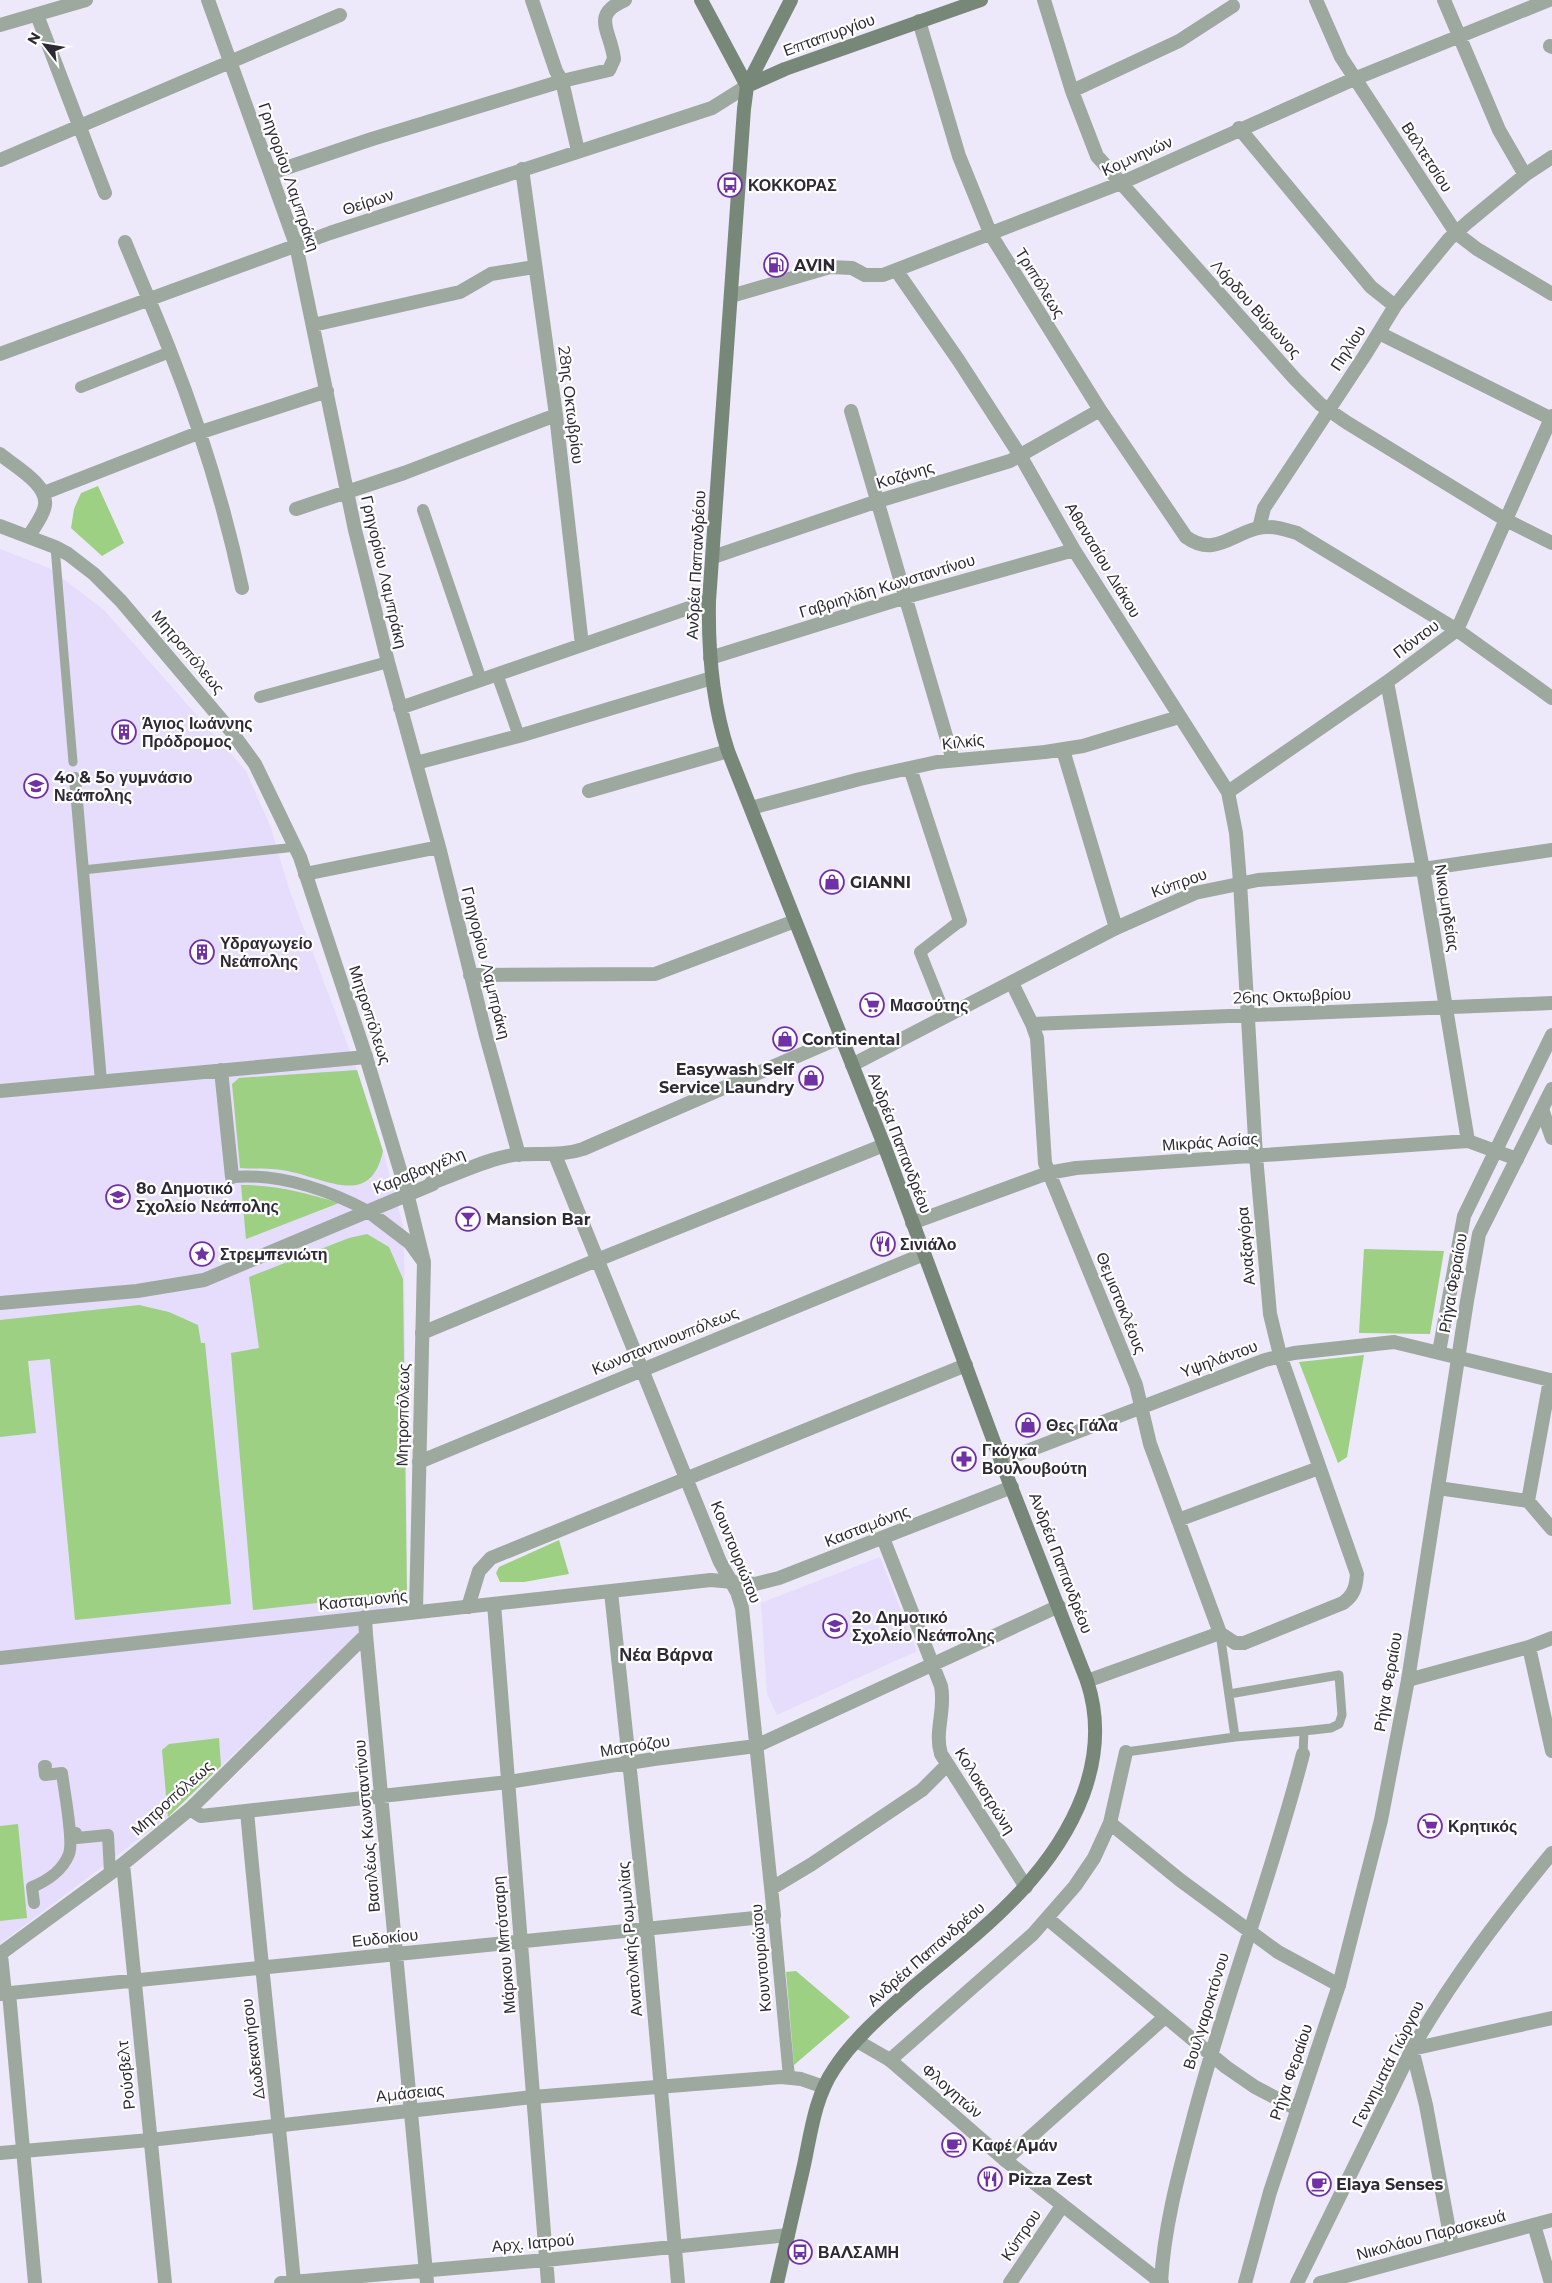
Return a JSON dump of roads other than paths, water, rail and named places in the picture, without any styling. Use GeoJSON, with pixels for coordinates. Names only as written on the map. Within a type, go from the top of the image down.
{"type":"FeatureCollection","features":[{"type":"Feature","properties":{"kind":"main road"},"geometry":{"type":"LineString","coordinates":[[702,0],[747,86]]}},
{"type":"Feature","properties":{"kind":"main road","name":"Ανδρέα Παπανδρέου"},"geometry":{"type":"LineString","coordinates":[[777,2283],[812,2126],[824,2087],[834,2068],[856,2041],[888,2009],[1004,1910],[1026,1887],[1063,1840],[1088,1779],[1096,1735],[1094,1708],[1088,1681],[1001,1461],[884,1145],[728,751],[718,717],[710,658],[709,601],[744,109],[747,86],[791,0]]}},
{"type":"Feature","properties":{"kind":"main road","name":"Επταπυργίου"},"geometry":{"type":"LineString","coordinates":[[747,86],[785,69],[919,20],[981,0]]}},
{"type":"Feature","properties":{"kind":"street","name":"Γρηγορίου Λαμπράκη"},"geometry":{"type":"LineString","coordinates":[[208,0],[272,173],[296,246],[348,492],[388,662],[439,847],[470,975],[518,1155]]}},
{"type":"Feature","properties":{"kind":"street"},"geometry":{"type":"LineString","coordinates":[[532,0],[556,71],[562,81],[578,151]]}},
{"type":"Feature","properties":{"kind":"street"},"geometry":{"type":"LineString","coordinates":[[272,173],[372,139],[562,81],[609,70],[614,59],[604,19],[609,8],[625,0]]}},
{"type":"Feature","properties":{"kind":"street","name":"Λόρδου Βύρωνος"},"geometry":{"type":"LineString","coordinates":[[1044,0],[1072,91],[1094,150],[1102,162],[1295,379],[1328,409],[1506,520],[1552,543]]}},
{"type":"Feature","properties":{"kind":"street","name":"Βαλτετσίου"},"geometry":{"type":"LineString","coordinates":[[1316,0],[1335,47],[1456,233],[1477,249],[1552,294]]}},
{"type":"Feature","properties":{"kind":"street"},"geometry":{"type":"LineString","coordinates":[[1444,0],[1499,130],[1525,175]]}},
{"type":"Feature","properties":{"kind":"street","name":"Κομνηνών"},"geometry":{"type":"LineString","coordinates":[[731,296],[830,267],[852,268],[865,275],[873,276],[896,270],[991,235],[1121,183],[1239,128],[1354,78],[1549,0]]}},
{"type":"Feature","properties":{"kind":"street"},"geometry":{"type":"LineString","coordinates":[[0,25],[77,1]]}},
{"type":"Feature","properties":{"kind":"street"},"geometry":{"type":"LineString","coordinates":[[1072,91],[1178,42],[1233,6]]}},
{"type":"Feature","properties":{"kind":"street"},"geometry":{"type":"LineString","coordinates":[[37,15],[105,193]]}},
{"type":"Feature","properties":{"kind":"street"},"geometry":{"type":"LineString","coordinates":[[0,160],[340,15]]}},
{"type":"Feature","properties":{"kind":"street","name":"Τριπόλεως"},"geometry":{"type":"LineString","coordinates":[[919,20],[959,156],[991,235],[1100,410],[1186,537],[1203,546],[1213,545],[1259,528]]}},
{"type":"Feature","properties":{"kind":"street","name":"Θείρων"},"geometry":{"type":"LineString","coordinates":[[0,354],[296,246],[522,169],[712,108],[747,86]]}},
{"type":"Feature","properties":{"kind":"street"},"geometry":{"type":"LineString","coordinates":[[1239,128],[1371,287],[1395,306]]}},
{"type":"Feature","properties":{"kind":"street","name":"Πηλίου"},"geometry":{"type":"LineString","coordinates":[[1259,528],[1264,508],[1379,334],[1395,306],[1456,233],[1525,175],[1552,157]]}},
{"type":"Feature","properties":{"kind":"street","name":"28ης Οκτωβρίου"},"geometry":{"type":"LineString","coordinates":[[522,169],[534,267],[556,415],[582,645]]}},
{"type":"Feature","properties":{"kind":"street"},"geometry":{"type":"LineString","coordinates":[[125,242],[170,352],[198,433],[232,540],[242,588]]}},
{"type":"Feature","properties":{"kind":"street"},"geometry":{"type":"LineString","coordinates":[[313,324],[460,292],[490,274],[534,267]]}},
{"type":"Feature","properties":{"kind":"street","name":"Αθανασίου Διάκου"},"geometry":{"type":"LineString","coordinates":[[896,270],[959,361],[1021,457],[1074,550],[1179,718],[1228,792],[1236,833],[1240,882]]}},
{"type":"Feature","properties":{"kind":"street"},"geometry":{"type":"LineString","coordinates":[[1379,334],[1552,418]]}},
{"type":"Feature","properties":{"kind":"street"},"geometry":{"type":"LineString","coordinates":[[81,387],[170,352]]}},
{"type":"Feature","properties":{"kind":"street"},"geometry":{"type":"LineString","coordinates":[[44,493],[198,433],[327,391]]}},
{"type":"Feature","properties":{"kind":"street","name":"Κοζάνης"},"geometry":{"type":"LineString","coordinates":[[712,557],[878,501],[1021,457],[1100,410]]}},
{"type":"Feature","properties":{"kind":"street"},"geometry":{"type":"LineString","coordinates":[[851,411],[953,760]]}},
{"type":"Feature","properties":{"kind":"street"},"geometry":{"type":"LineString","coordinates":[[296,510],[556,415]]}},
{"type":"Feature","properties":{"kind":"street","name":"Πόντου"},"geometry":{"type":"LineString","coordinates":[[1228,792],[1388,682],[1457,630],[1552,418]]}},
{"type":"Feature","properties":{"kind":"street"},"geometry":{"type":"LineString","coordinates":[[0,454],[36,483],[44,493],[46,504],[29,536]]}},
{"type":"Feature","properties":{"kind":"street"},"geometry":{"type":"LineString","coordinates":[[423,510],[481,680]]}},
{"type":"Feature","properties":{"kind":"street","name":"Μητροπόλεως"},"geometry":{"type":"LineString","coordinates":[[0,526],[55,547],[94,574],[121,601],[231,731],[255,764],[296,847],[366,1057],[407,1193],[424,1262],[416,1611]]}},
{"type":"Feature","properties":{"kind":"street"},"geometry":{"type":"LineString","coordinates":[[1259,528],[1284,529],[1297,533],[1457,630],[1551,695]]}},
{"type":"Feature","properties":{"kind":"street","name":"Γαβριηλίδη Κωνσταντίνου"},"geometry":{"type":"LineString","coordinates":[[710,658],[906,598],[1074,550]]}},
{"type":"Feature","properties":{"kind":"street"},"geometry":{"type":"LineString","coordinates":[[400,708],[709,601]]}},
{"type":"Feature","properties":{"kind":"street"},"geometry":{"type":"LineString","coordinates":[[260,697],[388,662]]}},
{"type":"Feature","properties":{"kind":"street"},"geometry":{"type":"LineString","coordinates":[[497,674],[519,736]]}},
{"type":"Feature","properties":{"kind":"street"},"geometry":{"type":"LineString","coordinates":[[416,763],[519,736],[712,678]]}},
{"type":"Feature","properties":{"kind":"street","name":"Νικομηδείας"},"geometry":{"type":"LineString","coordinates":[[1388,682],[1423,869],[1468,1141]]}},
{"type":"Feature","properties":{"kind":"street","name":"Κιλκίς"},"geometry":{"type":"LineString","coordinates":[[751,808],[910,768],[953,760],[1064,750],[1179,718]]}},
{"type":"Feature","properties":{"kind":"street"},"geometry":{"type":"LineString","coordinates":[[1064,750],[1116,928]]}},
{"type":"Feature","properties":{"kind":"street"},"geometry":{"type":"LineString","coordinates":[[589,791],[728,751]]}},
{"type":"Feature","properties":{"kind":"street"},"geometry":{"type":"LineString","coordinates":[[910,768],[960,921],[920,952],[946,1017]]}},
{"type":"Feature","properties":{"kind":"street"},"geometry":{"type":"LineString","coordinates":[[75,778],[101,1081]]}},
{"type":"Feature","properties":{"kind":"street"},"geometry":{"type":"LineString","coordinates":[[305,874],[439,847]]}},
{"type":"Feature","properties":{"kind":"street","name":"Κύπρου"},"geometry":{"type":"LineString","coordinates":[[852,1065],[1116,928],[1184,898],[1240,882],[1423,869],[1552,850]]}},
{"type":"Feature","properties":{"kind":"street","name":"Αναξαγόρα"},"geometry":{"type":"LineString","coordinates":[[1220,1633],[1235,1643],[1244,1643],[1343,1603],[1354,1592],[1357,1574],[1280,1356],[1267,1293],[1256,1156],[1240,882]]}},
{"type":"Feature","properties":{"kind":"street"},"geometry":{"type":"LineString","coordinates":[[470,975],[655,974],[795,920]]}},
{"type":"Feature","properties":{"kind":"street","name":"Θεμιστοκλέους"},"geometry":{"type":"LineString","coordinates":[[1012,983],[1037,1038],[1044,1158],[1048,1173],[1136,1385],[1150,1444],[1220,1633]]}},
{"type":"Feature","properties":{"kind":"street","name":"26ης Οκτωβρίου"},"geometry":{"type":"LineString","coordinates":[[1032,1024],[1552,1004]]}},
{"type":"Feature","properties":{"kind":"street","name":"Ρήγα Φεραίου"},"geometry":{"type":"LineString","coordinates":[[1439,1352],[1464,1216],[1552,1034]]}},
{"type":"Feature","properties":{"kind":"street","name":"Καραβαγγέλη"},"geometry":{"type":"LineString","coordinates":[[0,1303],[145,1290],[204,1280],[242,1266],[407,1193],[495,1160],[518,1155],[555,1155],[583,1149],[841,1038]]}},
{"type":"Feature","properties":{"kind":"street"},"geometry":{"type":"LineString","coordinates":[[0,1091],[366,1057]]}},
{"type":"Feature","properties":{"kind":"street"},"geometry":{"type":"LineString","coordinates":[[221,1070],[232,1176],[266,1177],[300,1183],[331,1193],[368,1211],[410,1243],[424,1262]]}},
{"type":"Feature","properties":{"kind":"street","name":"Ρήγα Φεραίου"},"geometry":{"type":"LineString","coordinates":[[1245,2283],[1255,2242],[1296,2109],[1339,1985],[1381,1820],[1408,1680],[1458,1358],[1481,1228],[1552,1089]]}},
{"type":"Feature","properties":{"kind":"street"},"geometry":{"type":"LineString","coordinates":[[1542,1109],[1552,1138]]}},
{"type":"Feature","properties":{"kind":"street","name":"Μικράς Ασίας"},"geometry":{"type":"LineString","coordinates":[[912,1223],[1048,1173],[1076,1168],[1468,1141],[1495,1149],[1517,1159]]}},
{"type":"Feature","properties":{"kind":"street"},"geometry":{"type":"LineString","coordinates":[[422,1333],[596,1260],[884,1145]]}},
{"type":"Feature","properties":{"kind":"street","name":"Κουντουριώτου"},"geometry":{"type":"LineString","coordinates":[[555,1155],[720,1562],[738,1596],[744,1618],[772,1888],[788,2077]]}},
{"type":"Feature","properties":{"kind":"street","name":"Κωνσταντινουπόλεως"},"geometry":{"type":"LineString","coordinates":[[419,1462],[924,1254]]}},
{"type":"Feature","properties":{"kind":"street","name":"Υψηλάντου"},"geometry":{"type":"LineString","coordinates":[[1001,1461],[1142,1406],[1280,1356],[1390,1342],[1439,1352],[1551,1380]]}},
{"type":"Feature","properties":{"kind":"street"},"geometry":{"type":"LineString","coordinates":[[468,1607],[479,1571],[490,1558],[966,1365]]}},
{"type":"Feature","properties":{"kind":"street"},"geometry":{"type":"LineString","coordinates":[[1528,1502],[1551,1380]]}},
{"type":"Feature","properties":{"kind":"street"},"geometry":{"type":"LineString","coordinates":[[1178,1520],[1319,1468]]}},
{"type":"Feature","properties":{"kind":"street","name":"Κασταμόνης"},"geometry":{"type":"LineString","coordinates":[[731,1581],[755,1584],[768,1582],[1012,1488]]}},
{"type":"Feature","properties":{"kind":"street"},"geometry":{"type":"LineString","coordinates":[[1438,1488],[1528,1502],[1552,1529]]}},
{"type":"Feature","properties":{"kind":"street","name":"Κολοκοτρώνη"},"geometry":{"type":"LineString","coordinates":[[883,1538],[934,1665],[943,1694],[939,1748],[947,1766],[1026,1887]]}},
{"type":"Feature","properties":{"kind":"street","name":"Κασταμονής"},"geometry":{"type":"LineString","coordinates":[[0,1658],[416,1611],[711,1580],[731,1581]]}},
{"type":"Feature","properties":{"kind":"street","name":"Ανατολικής Ρωμυλίας"},"geometry":{"type":"LineString","coordinates":[[611,1592],[631,1764],[678,2283]]}},
{"type":"Feature","properties":{"kind":"street","name":"Μάρκου Μπότσαρη"},"geometry":{"type":"LineString","coordinates":[[494,1604],[548,2283]]}},
{"type":"Feature","properties":{"kind":"street","name":"Ματρόζου"},"geometry":{"type":"LineString","coordinates":[[190,1809],[200,1816],[382,1798],[508,1782],[756,1746],[1059,1606]]}},
{"type":"Feature","properties":{"kind":"street"},"geometry":{"type":"LineString","coordinates":[[365,1617],[366,1635]]}},
{"type":"Feature","properties":{"kind":"street"},"geometry":{"type":"LineString","coordinates":[[1088,1681],[1220,1633]]}},
{"type":"Feature","properties":{"kind":"street","name":"Μητροπόλεως"},"geometry":{"type":"LineString","coordinates":[[35,2283],[23,2151],[1,1955],[36,1926],[123,1864],[190,1809],[366,1635]]}},
{"type":"Feature","properties":{"kind":"street","name":"Βασιλέως Κωνσταντίνου"},"geometry":{"type":"LineString","coordinates":[[366,1635],[427,2283]]}},
{"type":"Feature","properties":{"kind":"street"},"geometry":{"type":"LineString","coordinates":[[1408,1680],[1529,1647],[1552,1638]]}},
{"type":"Feature","properties":{"kind":"street"},"geometry":{"type":"LineString","coordinates":[[1529,1647],[1552,1751]]}},
{"type":"Feature","properties":{"kind":"street"},"geometry":{"type":"LineString","coordinates":[[890,2060],[1048,1919],[1087,1869],[1110,1823],[1126,1752]]}},
{"type":"Feature","properties":{"kind":"street","name":"Βουλγαροκτόνου"},"geometry":{"type":"LineString","coordinates":[[1162,2283],[1171,2206],[1209,2055],[1293,1791],[1302,1754]]}},
{"type":"Feature","properties":{"kind":"street"},"geometry":{"type":"LineString","coordinates":[[34,1903],[32,1887],[53,1875],[69,1854],[73,1822],[66,1762]]}},
{"type":"Feature","properties":{"kind":"street"},"geometry":{"type":"LineString","coordinates":[[46,1766],[44,1766],[45,1775],[62,1773],[77,1838],[108,1835],[110,1873]]}},
{"type":"Feature","properties":{"kind":"street"},"geometry":{"type":"LineString","coordinates":[[772,1888],[812,1864],[922,1790],[947,1766]]}},
{"type":"Feature","properties":{"kind":"street","name":"Δωδεκανήσου"},"geometry":{"type":"LineString","coordinates":[[247,1811],[261,1969],[279,2126],[289,2282]]}},
{"type":"Feature","properties":{"kind":"street"},"geometry":{"type":"LineString","coordinates":[[1110,1823],[1249,1931],[1298,1965],[1339,1985]]}},
{"type":"Feature","properties":{"kind":"street","name":"Γεννηματά Γιώργου"},"geometry":{"type":"LineString","coordinates":[[1297,2283],[1412,2049],[1466,1963],[1552,1854]]}},
{"type":"Feature","properties":{"kind":"street","name":"Ρούσβελτ"},"geometry":{"type":"LineString","coordinates":[[123,1864],[165,2283]]}},
{"type":"Feature","properties":{"kind":"street","name":"Ευδοκίου"},"geometry":{"type":"LineString","coordinates":[[5,1994],[774,1916]]}},
{"type":"Feature","properties":{"kind":"street"},"geometry":{"type":"LineString","coordinates":[[1048,1919],[1209,2055],[1242,2079],[1296,2109]]}},
{"type":"Feature","properties":{"kind":"street"},"geometry":{"type":"LineString","coordinates":[[1005,2160],[1165,2017]]}},
{"type":"Feature","properties":{"kind":"street"},"geometry":{"type":"LineString","coordinates":[[1452,2246],[1426,2105],[1412,2049],[1552,2018]]}},
{"type":"Feature","properties":{"kind":"street","name":"Φλογητών"},"geometry":{"type":"LineString","coordinates":[[856,2041],[890,2060],[1005,2160],[1162,2283]]}},
{"type":"Feature","properties":{"kind":"street","name":"Αμάσειας"},"geometry":{"type":"LineString","coordinates":[[0,2153],[150,2140],[533,2097],[788,2077],[824,2087]]}},
{"type":"Feature","properties":{"kind":"street","name":"Κύπρου"},"geometry":{"type":"LineString","coordinates":[[1010,2283],[1062,2206]]}},
{"type":"Feature","properties":{"kind":"street","name":"Νικολάου Παρασκευά"},"geometry":{"type":"LineString","coordinates":[[1320,2283],[1350,2279],[1452,2246],[1552,2220]]}},
{"type":"Feature","properties":{"kind":"street"},"geometry":{"type":"LineString","coordinates":[[1534,2225],[1551,2283]]}},
{"type":"Feature","properties":{"kind":"street","name":"Αρχ. Ιατρού"},"geometry":{"type":"LineString","coordinates":[[289,2282],[546,2260],[788,2235]]}},
{"type":"Feature","properties":{"kind":"lane"},"geometry":{"type":"LineString","coordinates":[[55,547],[73,762]]}},
{"type":"Feature","properties":{"kind":"lane"},"geometry":{"type":"LineString","coordinates":[[83,870],[296,847]]}},
{"type":"Feature","properties":{"kind":"lane"},"geometry":{"type":"LineString","coordinates":[[1220,1633],[1234,1737]]}},
{"type":"Feature","properties":{"kind":"lane"},"geometry":{"type":"LineString","coordinates":[[1126,1752],[1234,1737],[1331,1728],[1339,1724],[1342,1715],[1339,1675],[1228,1694]]}},
{"type":"Feature","properties":{"kind":"lane"},"geometry":{"type":"LineString","coordinates":[[1302,1754],[1304,1731]]}},
{"type":"Feature","properties":{"kind":"place","name":"ΚΟΚΚΟΡΑΣ"},"geometry":{"type":"Point","coordinates":[730,185]}},
{"type":"Feature","properties":{"kind":"place","name":"AVIN"},"geometry":{"type":"Point","coordinates":[776,265]}},
{"type":"Feature","properties":{"kind":"place","name":"Άγιος Ιωάννης Πρόδρομος"},"geometry":{"type":"Point","coordinates":[124,732]}},
{"type":"Feature","properties":{"kind":"place","name":"4ο & 5ο γυμνάσιο Νεάπολης"},"geometry":{"type":"Point","coordinates":[36,786]}},
{"type":"Feature","properties":{"kind":"place","name":"GIANNI"},"geometry":{"type":"Point","coordinates":[832,882]}},
{"type":"Feature","properties":{"kind":"place","name":"Υδραγωγείο Νεάπολης"},"geometry":{"type":"Point","coordinates":[202,952]}},
{"type":"Feature","properties":{"kind":"place","name":"Μασούτης"},"geometry":{"type":"Point","coordinates":[872,1005]}},
{"type":"Feature","properties":{"kind":"place","name":"Continental"},"geometry":{"type":"Point","coordinates":[785,1039]}},
{"type":"Feature","properties":{"kind":"place","name":"Easywash Self Service Laundry"},"geometry":{"type":"Point","coordinates":[811,1078]}},
{"type":"Feature","properties":{"kind":"place","name":"8ο Δημοτικό Σχολείο Νεάπολης"},"geometry":{"type":"Point","coordinates":[118,1197]}},
{"type":"Feature","properties":{"kind":"place","name":"Mansion Bar"},"geometry":{"type":"Point","coordinates":[468,1219]}},
{"type":"Feature","properties":{"kind":"place","name":"Σινιάλο"},"geometry":{"type":"Point","coordinates":[883,1244]}},
{"type":"Feature","properties":{"kind":"place","name":"Στρεμπενιώτη"},"geometry":{"type":"Point","coordinates":[202,1254]}},
{"type":"Feature","properties":{"kind":"place","name":"Θες Γάλα"},"geometry":{"type":"Point","coordinates":[1028,1425]}},
{"type":"Feature","properties":{"kind":"place","name":"Γκόγκα Βουλουβούτη"},"geometry":{"type":"Point","coordinates":[964,1459]}},
{"type":"Feature","properties":{"kind":"place","name":"2ο Δημοτικό Σχολείο Νεάπολης"},"geometry":{"type":"Point","coordinates":[835,1626]}},
{"type":"Feature","properties":{"kind":"place","name":"Κρητικός"},"geometry":{"type":"Point","coordinates":[1430,1826]}},
{"type":"Feature","properties":{"kind":"place","name":"Καφέ Αμάν"},"geometry":{"type":"Point","coordinates":[954,2145]}},
{"type":"Feature","properties":{"kind":"place","name":"Pizza Zest"},"geometry":{"type":"Point","coordinates":[990,2179]}},
{"type":"Feature","properties":{"kind":"place","name":"Elaya Senses"},"geometry":{"type":"Point","coordinates":[1319,2184]}},
{"type":"Feature","properties":{"kind":"place","name":"ΒΑΛΣΑΜΗ"},"geometry":{"type":"Point","coordinates":[800,2252]}},
{"type":"Feature","properties":{"kind":"district","name":"Νέα Βάρνα"},"geometry":{"type":"Point","coordinates":[666,1655]}}]}
